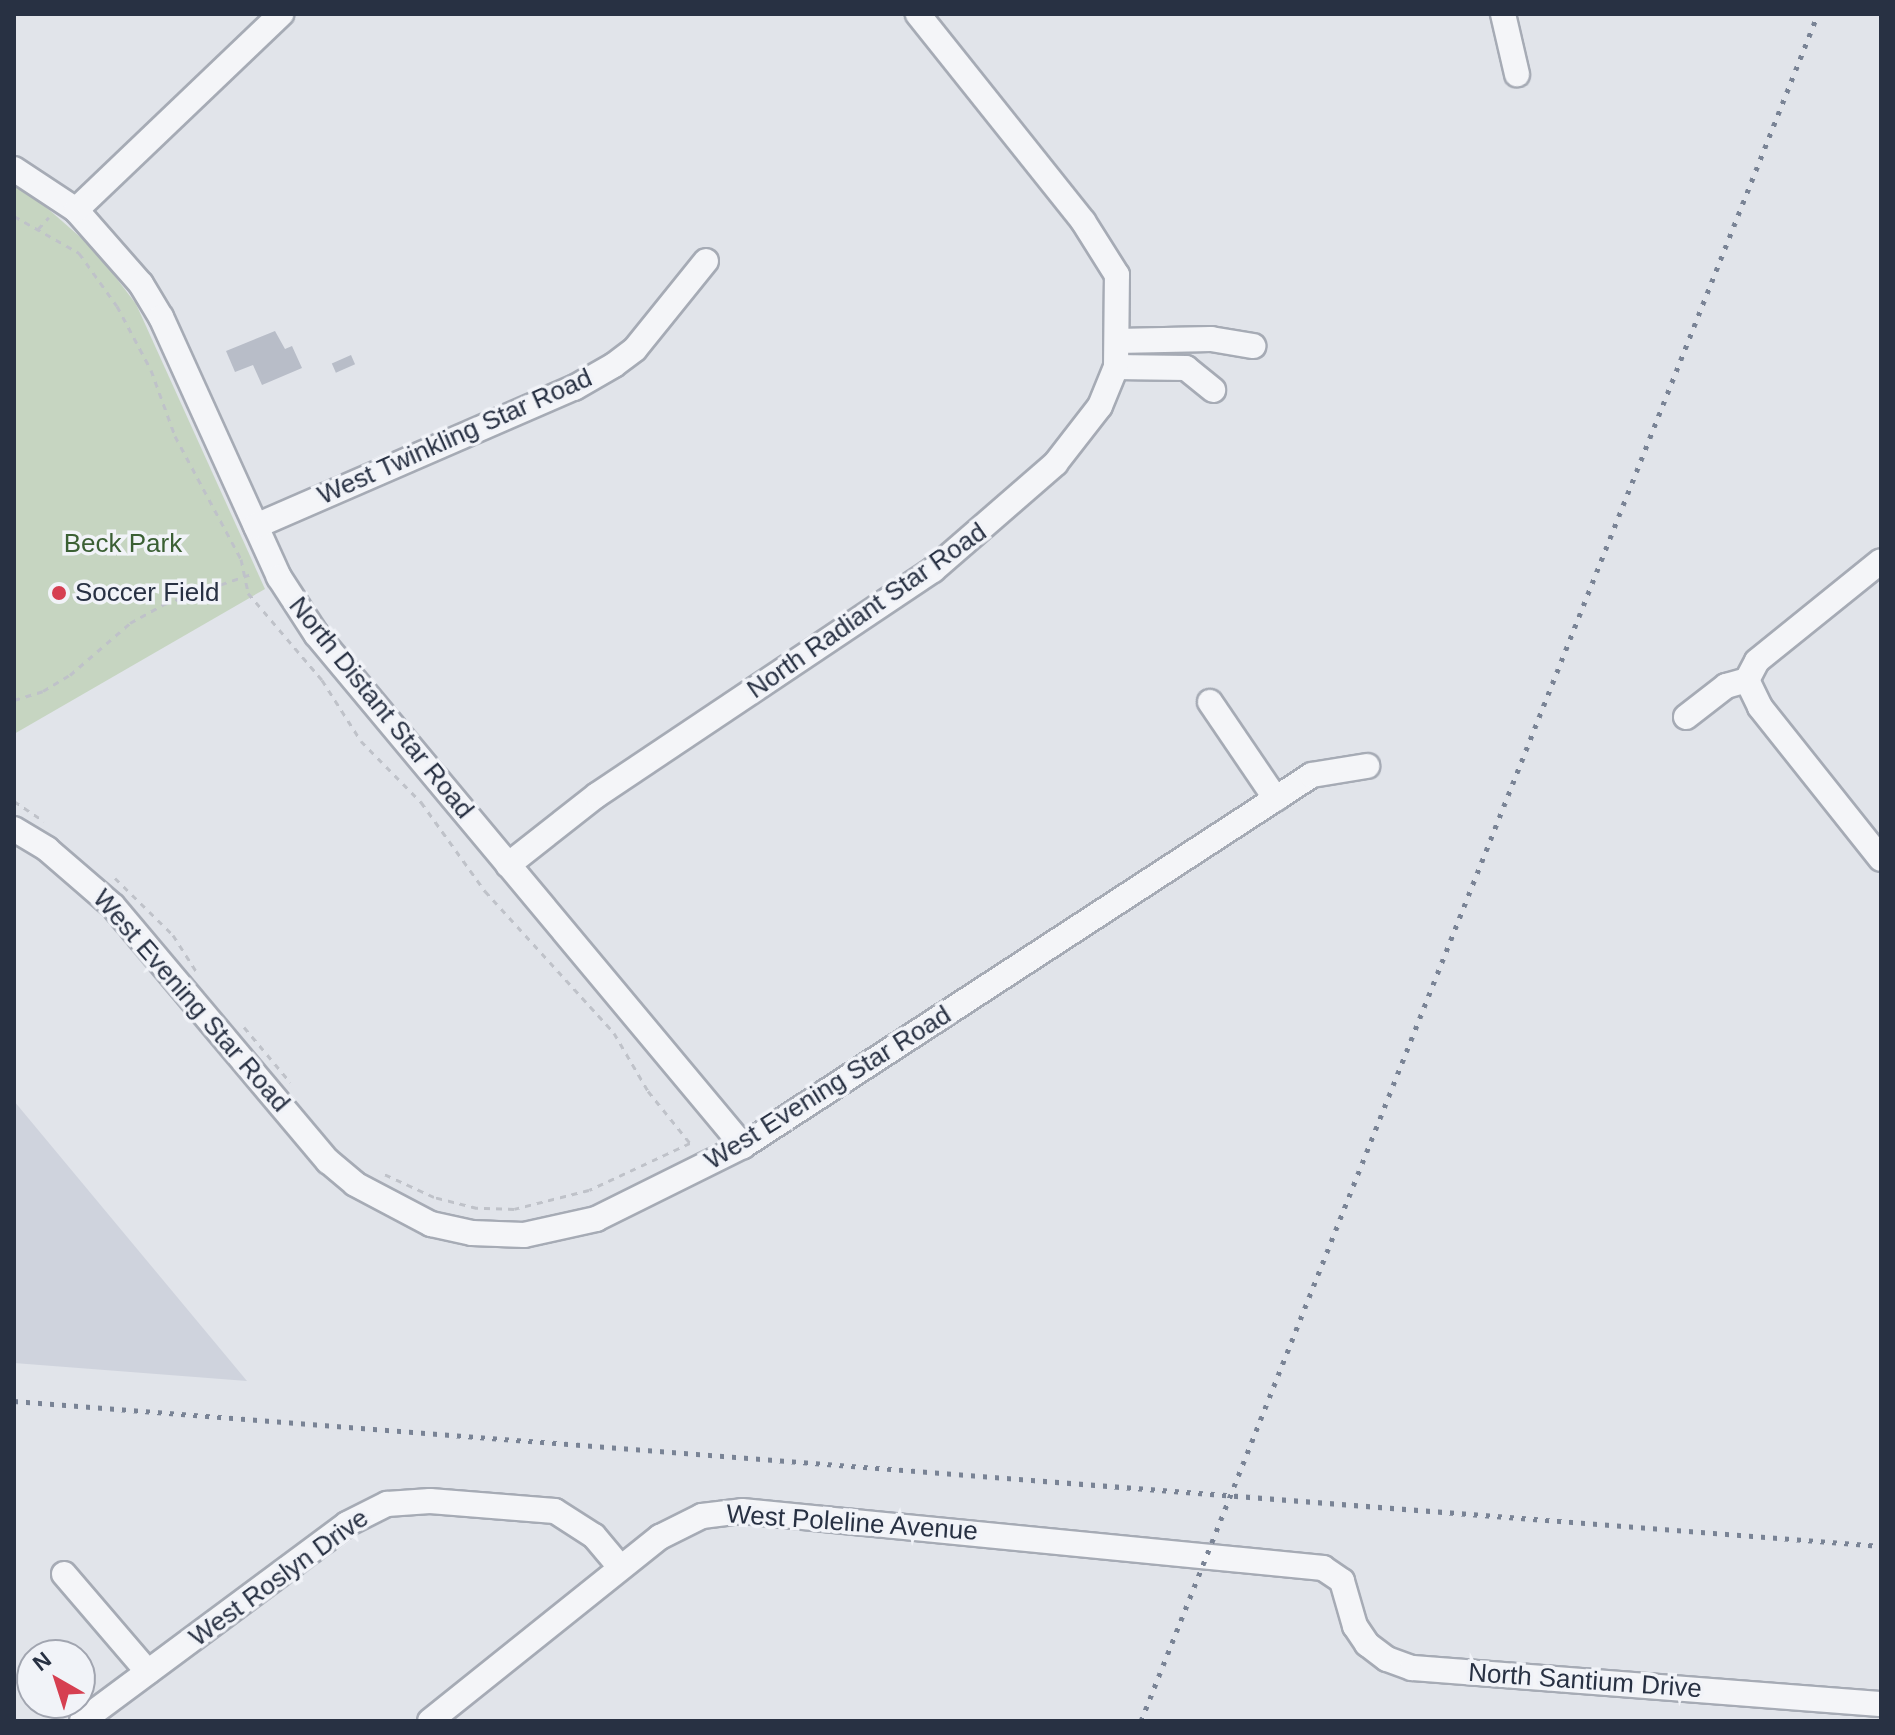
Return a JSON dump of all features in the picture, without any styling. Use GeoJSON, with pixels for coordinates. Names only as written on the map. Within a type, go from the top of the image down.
{"type":"FeatureCollection","features":[{"type":"Feature","properties":{"kind":"street"},"geometry":{"type":"LineString","coordinates":[[76,210],[281,14]]}},
{"type":"Feature","properties":{"kind":"street","name":"North Radiant Star Road"},"geometry":{"type":"LineString","coordinates":[[508,865],[597,795],[920,579],[988,526],[1085,430],[1116,367],[1117,275],[1083,221],[918,14]]}},
{"type":"Feature","properties":{"kind":"street"},"geometry":{"type":"LineString","coordinates":[[1503,14],[1517,74]]}},
{"type":"Feature","properties":{"kind":"street","name":"North Distant Star Road"},"geometry":{"type":"LineString","coordinates":[[14,169],[76,210],[127,266],[161,317],[275,569],[316,634],[743,1146]]}},
{"type":"Feature","properties":{"kind":"street","name":"West Twinkling Star Road"},"geometry":{"type":"LineString","coordinates":[[256,526],[546,401],[614,365],[635,349],[706,261]]}},
{"type":"Feature","properties":{"kind":"street"},"geometry":{"type":"LineString","coordinates":[[1117,341],[1211,339],[1253,346]]}},
{"type":"Feature","properties":{"kind":"street"},"geometry":{"type":"LineString","coordinates":[[1116,367],[1186,368],[1213,390]]}},
{"type":"Feature","properties":{"kind":"street"},"geometry":{"type":"LineString","coordinates":[[1686,717],[1726,686],[1747,680],[1757,661],[1881,561]]}},
{"type":"Feature","properties":{"kind":"street"},"geometry":{"type":"LineString","coordinates":[[1747,680],[1760,707],[1881,859]]}},
{"type":"Feature","properties":{"kind":"street"},"geometry":{"type":"LineString","coordinates":[[1210,702],[1276,799]]}},
{"type":"Feature","properties":{"kind":"street","name":"West Evening Star Road"},"geometry":{"type":"LineString","coordinates":[[14,829],[87,881],[133,927],[328,1161],[371,1196],[409,1215],[472,1233],[552,1231],[623,1208],[743,1146],[1312,775],[1367,766]]}},
{"type":"Feature","properties":{"kind":"street","name":"West Roslyn Drive"},"geometry":{"type":"LineString","coordinates":[[82,1721],[347,1524],[387,1504],[430,1501],[555,1511],[594,1536],[620,1567]]}},
{"type":"Feature","properties":{"kind":"street","name":"West Poleline Avenue"},"geometry":{"type":"LineString","coordinates":[[430,1721],[620,1567],[689,1521],[742,1511],[1220,1556],[1323,1568],[1340,1578]]}},
{"type":"Feature","properties":{"kind":"street"},"geometry":{"type":"LineString","coordinates":[[64,1574],[148,1672]]}},
{"type":"Feature","properties":{"kind":"street","name":"North Santium Drive"},"geometry":{"type":"LineString","coordinates":[[1340,1578],[1361,1636],[1374,1651],[1404,1666],[1881,1704]]}},
{"type":"Feature","properties":{"kind":"path"},"geometry":{"type":"LineString","coordinates":[[14,216],[79,253],[117,306],[151,370],[175,436],[241,559],[248,593],[322,680],[361,741],[421,802],[485,891],[614,1033],[648,1091],[690,1143],[589,1190],[514,1209],[477,1208],[434,1197],[371,1168]]}},
{"type":"Feature","properties":{"kind":"path"},"geometry":{"type":"LineString","coordinates":[[14,700],[43,691],[70,675],[130,623],[164,604],[243,575],[275,569]]}},
{"type":"Feature","properties":{"kind":"path"},"geometry":{"type":"LineString","coordinates":[[14,801],[52,827]]}},
{"type":"Feature","properties":{"kind":"path"},"geometry":{"type":"LineString","coordinates":[[104,870],[173,935],[202,984]]}},
{"type":"Feature","properties":{"kind":"path"},"geometry":{"type":"LineString","coordinates":[[238,1022],[294,1086]]}},
{"type":"Feature","properties":{"kind":"shaded area"},"geometry":{"type":"Polygon","coordinates":[[[14,1101],[247,1381],[14,1363],[14,1101]]]}},
{"type":"Feature","properties":{"kind":"green space","name":"Beck Park"},"geometry":{"type":"Polygon","coordinates":[[[14,179],[95,250],[136,304],[265,589],[14,734],[14,179]]]}},
{"type":"Feature","properties":{"kind":"building"},"geometry":{"type":"Polygon","coordinates":[[[275,331],[285,349],[292,346],[302,368],[262,385],[253,365],[235,372],[226,351],[275,331]]]}},
{"type":"Feature","properties":{"kind":"building"},"geometry":{"type":"Polygon","coordinates":[[[351,355],[355,364],[336,373],[332,364],[351,355]]]}},
{"type":"Feature","properties":{"kind":"railway"},"geometry":{"type":"LineString","coordinates":[[1141,1721],[1818,14]]}},
{"type":"Feature","properties":{"kind":"railway"},"geometry":{"type":"LineString","coordinates":[[14,1401],[1881,1546]]}},
{"type":"Feature","properties":{"kind":"place","name":"Soccer Field"},"geometry":{"type":"Point","coordinates":[59,593]}}]}
